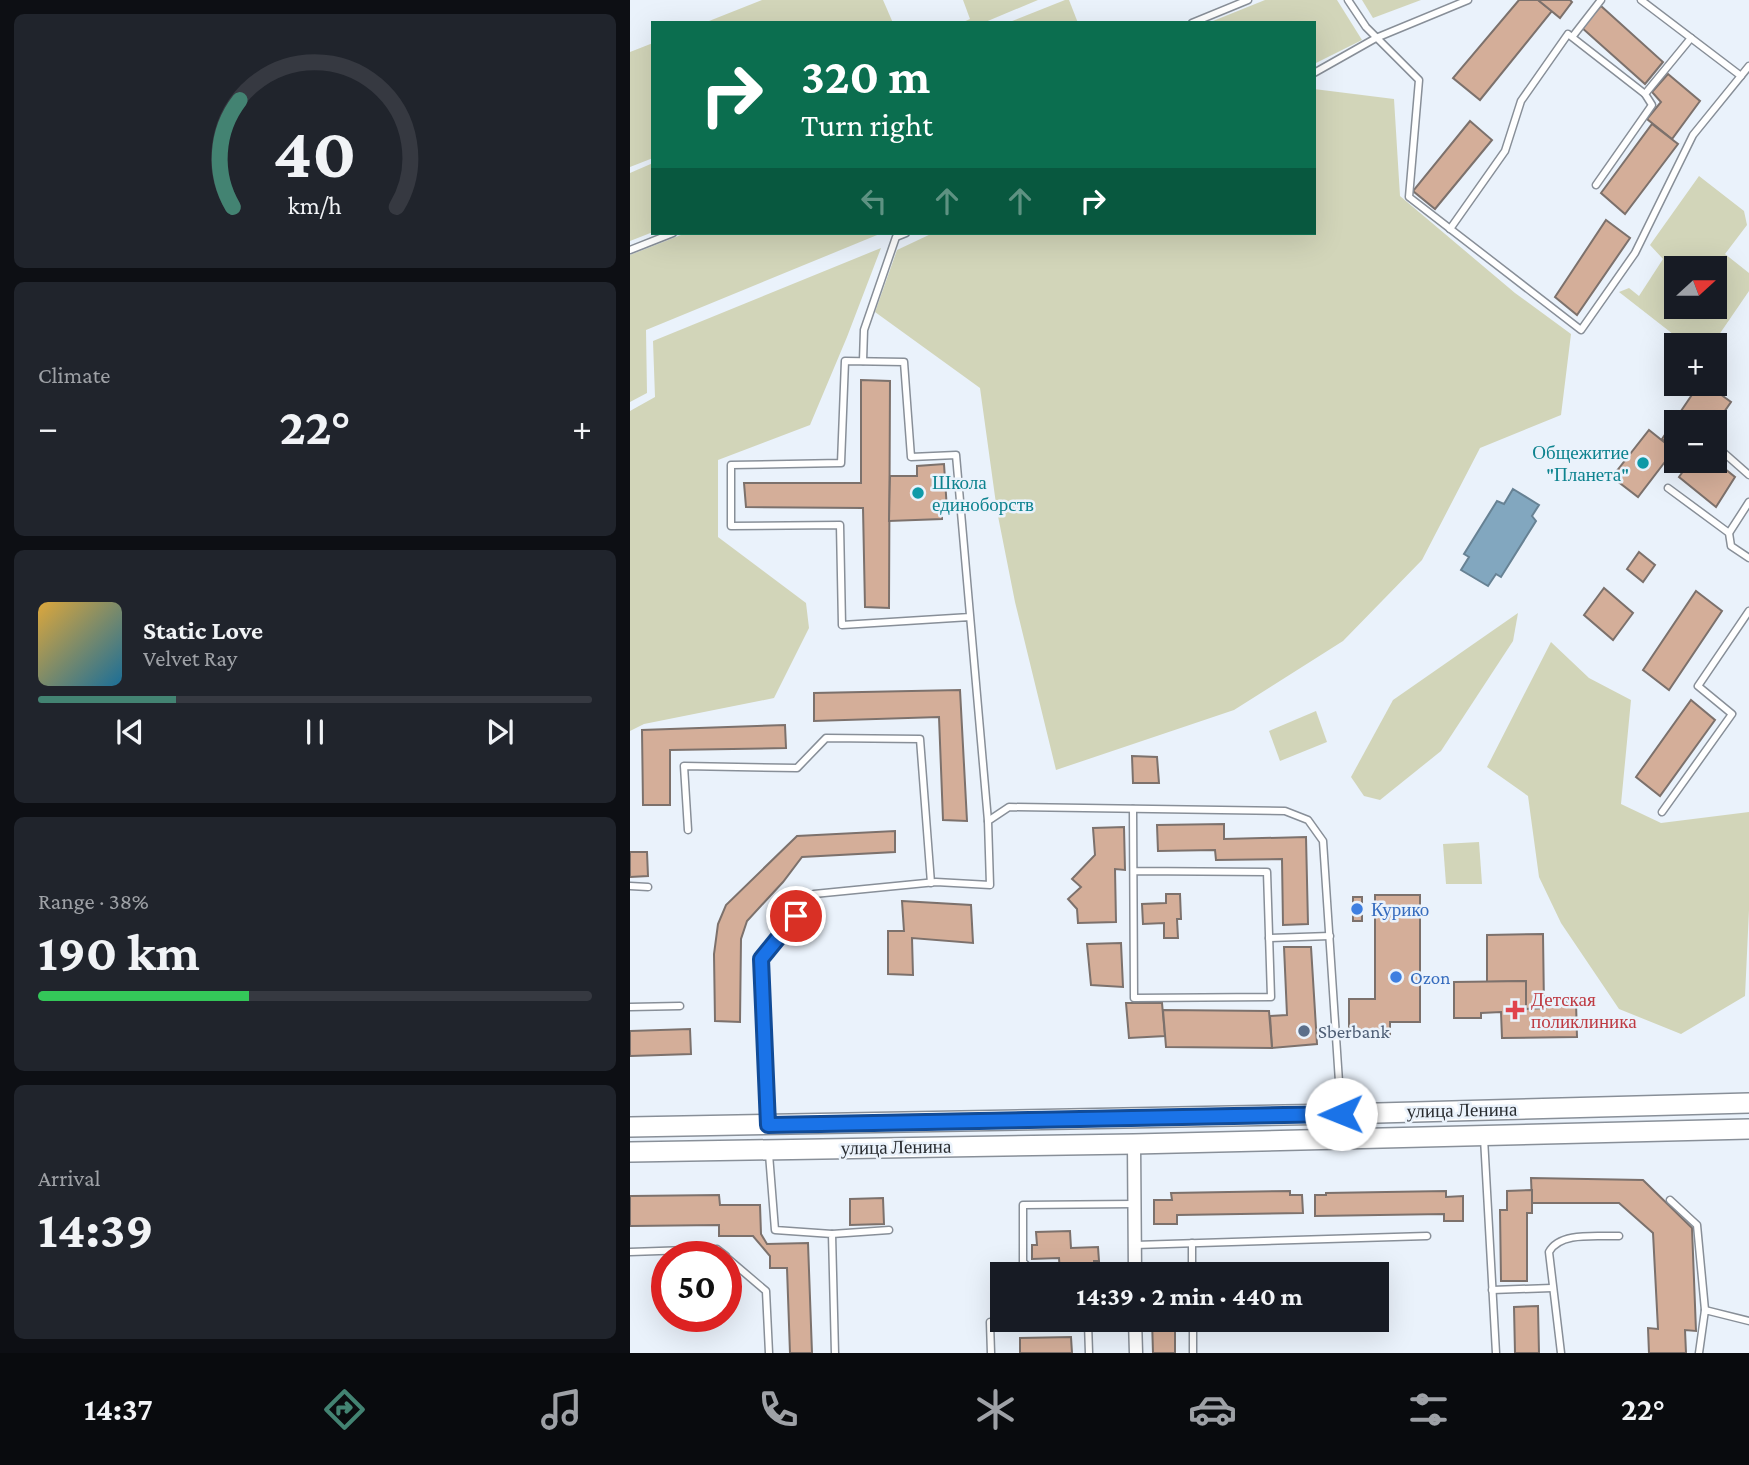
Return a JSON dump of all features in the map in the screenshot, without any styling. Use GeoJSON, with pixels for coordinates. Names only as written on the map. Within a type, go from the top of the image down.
{"type":"FeatureCollection","features":[{"type":"Feature","properties":{"kind":"main road","name":"улица Ленина"},"geometry":{"type":"LineString","coordinates":[[630,1127],[1341,1114],[1749,1103]]}},
{"type":"Feature","properties":{"kind":"main road"},"geometry":{"type":"LineString","coordinates":[[1341,1114],[1342,1138]]}},
{"type":"Feature","properties":{"kind":"main road"},"geometry":{"type":"LineString","coordinates":[[1132,1117],[1134,1144]]}},
{"type":"Feature","properties":{"kind":"main road"},"geometry":{"type":"LineString","coordinates":[[768,1125],[768,1149]]}},
{"type":"Feature","properties":{"kind":"main road","name":"улица Ленина"},"geometry":{"type":"LineString","coordinates":[[630,1152],[1134,1144],[1749,1129]]}},
{"type":"Feature","properties":{"kind":"street"},"geometry":{"type":"LineString","coordinates":[[1134,1144],[1135,1262]]}},
{"type":"Feature","properties":{"kind":"street"},"geometry":{"type":"LineString","coordinates":[[1135,1332],[1136,1353]]}},
{"type":"Feature","properties":{"kind":"lane"},"geometry":{"type":"LineString","coordinates":[[1197,21],[1248,0]]}},
{"type":"Feature","properties":{"kind":"lane"},"geometry":{"type":"LineString","coordinates":[[1348,0],[1376,38],[1419,80],[1409,197],[1581,330],[1635,253],[1693,135],[1749,66]]}},
{"type":"Feature","properties":{"kind":"lane"},"geometry":{"type":"LineString","coordinates":[[1316,72],[1376,38],[1468,0]]}},
{"type":"Feature","properties":{"kind":"lane"},"geometry":{"type":"LineString","coordinates":[[1573,36],[1601,0]]}},
{"type":"Feature","properties":{"kind":"lane"},"geometry":{"type":"LineString","coordinates":[[1642,0],[1741,76]]}},
{"type":"Feature","properties":{"kind":"lane"},"geometry":{"type":"LineString","coordinates":[[1450,229],[1505,151],[1521,101],[1568,34],[1645,94],[1652,105],[1596,185]]}},
{"type":"Feature","properties":{"kind":"lane"},"geometry":{"type":"LineString","coordinates":[[1645,94],[1691,38]]}},
{"type":"Feature","properties":{"kind":"lane"},"geometry":{"type":"LineString","coordinates":[[630,250],[668,235]]}},
{"type":"Feature","properties":{"kind":"lane"},"geometry":{"type":"LineString","coordinates":[[863,361],[864,330],[896,237],[901,235]]}},
{"type":"Feature","properties":{"kind":"lane"},"geometry":{"type":"LineString","coordinates":[[768,1125],[761,959],[814,894],[931,883],[990,885],[988,821],[956,456],[911,457],[904,362],[845,361],[841,463],[731,465],[731,526],[840,525],[842,625],[970,617]]}},
{"type":"Feature","properties":{"kind":"lane"},"geometry":{"type":"LineString","coordinates":[[1727,456],[1749,475]]}},
{"type":"Feature","properties":{"kind":"lane"},"geometry":{"type":"LineString","coordinates":[[1668,488],[1729,533]]}},
{"type":"Feature","properties":{"kind":"lane"},"geometry":{"type":"LineString","coordinates":[[1749,502],[1729,533],[1731,546],[1749,558]]}},
{"type":"Feature","properties":{"kind":"lane"},"geometry":{"type":"LineString","coordinates":[[1662,812],[1732,715],[1698,686],[1749,611]]}},
{"type":"Feature","properties":{"kind":"lane"},"geometry":{"type":"LineString","coordinates":[[688,830],[684,766],[797,768],[826,738],[920,739],[931,883]]}},
{"type":"Feature","properties":{"kind":"lane"},"geometry":{"type":"LineString","coordinates":[[988,821],[1009,807],[1285,811],[1308,820],[1324,841],[1341,1114]]}},
{"type":"Feature","properties":{"kind":"lane"},"geometry":{"type":"LineString","coordinates":[[1133,809],[1133,871],[1134,998],[1271,997],[1267,872],[1133,871]]}},
{"type":"Feature","properties":{"kind":"lane"},"geometry":{"type":"LineString","coordinates":[[630,886],[648,887]]}},
{"type":"Feature","properties":{"kind":"lane"},"geometry":{"type":"LineString","coordinates":[[1269,938],[1330,936]]}},
{"type":"Feature","properties":{"kind":"lane"},"geometry":{"type":"LineString","coordinates":[[630,1007],[680,1006]]}},
{"type":"Feature","properties":{"kind":"lane"},"geometry":{"type":"LineString","coordinates":[[1484,1135],[1496,1353]]}},
{"type":"Feature","properties":{"kind":"lane"},"geometry":{"type":"LineString","coordinates":[[768,1149],[775,1230],[832,1234],[889,1230]]}},
{"type":"Feature","properties":{"kind":"lane"},"geometry":{"type":"LineString","coordinates":[[1670,1200],[1697,1225],[1705,1310],[1699,1353]]}},
{"type":"Feature","properties":{"kind":"lane"},"geometry":{"type":"LineString","coordinates":[[1023,1262],[1023,1205],[1134,1204]]}},
{"type":"Feature","properties":{"kind":"lane"},"geometry":{"type":"LineString","coordinates":[[832,1234],[835,1353]]}},
{"type":"Feature","properties":{"kind":"lane"},"geometry":{"type":"LineString","coordinates":[[1135,1245],[1427,1236]]}},
{"type":"Feature","properties":{"kind":"lane"},"geometry":{"type":"LineString","coordinates":[[1561,1353],[1549,1252],[1553,1243],[1564,1238],[1619,1237]]}},
{"type":"Feature","properties":{"kind":"lane"},"geometry":{"type":"LineString","coordinates":[[1192,1243],[1192,1262]]}},
{"type":"Feature","properties":{"kind":"lane"},"geometry":{"type":"LineString","coordinates":[[630,1252],[651,1251]]}},
{"type":"Feature","properties":{"kind":"lane"},"geometry":{"type":"LineString","coordinates":[[742,1271],[766,1291],[769,1353]]}},
{"type":"Feature","properties":{"kind":"lane"},"geometry":{"type":"LineString","coordinates":[[1492,1290],[1552,1288]]}},
{"type":"Feature","properties":{"kind":"lane"},"geometry":{"type":"LineString","coordinates":[[1705,1310],[1749,1321]]}},
{"type":"Feature","properties":{"kind":"lane"},"geometry":{"type":"LineString","coordinates":[[990,1332],[991,1353]]}},
{"type":"Feature","properties":{"kind":"lane"},"geometry":{"type":"LineString","coordinates":[[1088,1332],[1089,1353]]}},
{"type":"Feature","properties":{"kind":"lane"},"geometry":{"type":"LineString","coordinates":[[1193,1332],[1193,1353]]}},
{"type":"Feature","properties":{"kind":"green space"},"geometry":{"type":"Polygon","coordinates":[[[762,0],[883,0],[892,21],[709,21],[762,0]]]}},
{"type":"Feature","properties":{"kind":"green space"},"geometry":{"type":"Polygon","coordinates":[[[963,0],[1038,0],[988,21],[966,21],[970,19],[963,0]]]}},
{"type":"Feature","properties":{"kind":"green space"},"geometry":{"type":"Polygon","coordinates":[[[1069,0],[1077,21],[1012,21],[1069,0]]]}},
{"type":"Feature","properties":{"kind":"green space"},"geometry":{"type":"Polygon","coordinates":[[[1265,0],[1337,0],[1362,40],[1316,63],[1316,21],[1213,21],[1265,0]]]}},
{"type":"Feature","properties":{"kind":"green space"},"geometry":{"type":"Polygon","coordinates":[[[1362,0],[1421,0],[1373,18],[1362,0]]]}},
{"type":"Feature","properties":{"kind":"green space"},"geometry":{"type":"Polygon","coordinates":[[[651,44],[651,159],[630,167],[630,52],[651,44]]]}},
{"type":"Feature","properties":{"kind":"green space"},"geometry":{"type":"Polygon","coordinates":[[[1316,89],[1394,99],[1400,196],[1515,293],[1571,334],[1561,415],[1480,448],[1422,560],[1343,641],[1234,710],[1056,770],[1015,602],[997,511],[980,388],[875,312],[897,250],[929,235],[1316,235],[1316,89]]]}},
{"type":"Feature","properties":{"kind":"green space"},"geometry":{"type":"Polygon","coordinates":[[[651,164],[651,233],[630,241],[630,173],[651,164]]]}},
{"type":"Feature","properties":{"kind":"green space"},"geometry":{"type":"Polygon","coordinates":[[[1699,176],[1744,211],[1747,225],[1725,254],[1749,273],[1749,291],[1720,333],[1672,333],[1619,292],[1629,288],[1639,296],[1663,259],[1650,245],[1699,176]]]}},
{"type":"Feature","properties":{"kind":"green space"},"geometry":{"type":"Polygon","coordinates":[[[681,235],[877,235],[646,330],[647,393],[630,402],[630,255],[681,235]]]}},
{"type":"Feature","properties":{"kind":"green space"},"geometry":{"type":"Polygon","coordinates":[[[881,248],[810,425],[718,460],[718,537],[806,603],[809,628],[774,698],[644,724],[630,731],[630,411],[655,397],[653,341],[881,248]]]}},
{"type":"Feature","properties":{"kind":"green space"},"geometry":{"type":"Polygon","coordinates":[[[1518,613],[1513,641],[1441,751],[1380,800],[1364,796],[1351,777],[1393,700],[1518,613]]]}},
{"type":"Feature","properties":{"kind":"green space"},"geometry":{"type":"Polygon","coordinates":[[[1551,642],[1589,678],[1631,700],[1621,804],[1661,823],[1749,812],[1749,910],[1745,996],[1681,1034],[1619,1009],[1561,923],[1539,877],[1528,796],[1487,767],[1551,642]]]}},
{"type":"Feature","properties":{"kind":"green space"},"geometry":{"type":"Polygon","coordinates":[[[1316,711],[1327,742],[1280,761],[1269,731],[1316,711]]]}},
{"type":"Feature","properties":{"kind":"green space"},"geometry":{"type":"Polygon","coordinates":[[[1479,842],[1482,884],[1446,884],[1443,844],[1479,842]]]}},
{"type":"Feature","properties":{"kind":"water"},"geometry":{"type":"Polygon","coordinates":[[[1513,489],[1539,505],[1532,516],[1536,521],[1501,577],[1496,574],[1488,586],[1461,570],[1469,557],[1464,554],[1497,501],[1504,504],[1513,489]]]}},
{"type":"Feature","properties":{"kind":"building"},"geometry":{"type":"Polygon","coordinates":[[[1519,0],[1538,0],[1552,11],[1480,100],[1453,78],[1519,0]]]}},
{"type":"Feature","properties":{"kind":"building"},"geometry":{"type":"Polygon","coordinates":[[[1538,0],[1570,0],[1572,2],[1560,18],[1538,0]]]}},
{"type":"Feature","properties":{"kind":"building"},"geometry":{"type":"Polygon","coordinates":[[[1601,6],[1663,62],[1645,84],[1581,27],[1601,6]]]}},
{"type":"Feature","properties":{"kind":"building"},"geometry":{"type":"Polygon","coordinates":[[[1668,74],[1700,101],[1672,139],[1647,119],[1661,102],[1652,92],[1668,74]]]}},
{"type":"Feature","properties":{"kind":"building"},"geometry":{"type":"Polygon","coordinates":[[[1470,121],[1492,140],[1435,209],[1413,191],[1470,121]]]}},
{"type":"Feature","properties":{"kind":"building"},"geometry":{"type":"Polygon","coordinates":[[[1652,124],[1678,144],[1625,214],[1601,193],[1652,124]]]}},
{"type":"Feature","properties":{"kind":"building"},"geometry":{"type":"Polygon","coordinates":[[[1606,220],[1630,238],[1577,315],[1555,297],[1606,220]]]}},
{"type":"Feature","properties":{"kind":"building"},"geometry":{"type":"Polygon","coordinates":[[[861,380],[890,381],[889,608],[865,607],[863,508],[746,507],[744,483],[861,483],[861,380]]]}},
{"type":"Feature","properties":{"kind":"building"},"geometry":{"type":"Polygon","coordinates":[[[1691,396],[1723,396],[1731,402],[1725,410],[1682,410],[1691,396]]]}},
{"type":"Feature","properties":{"kind":"building","name":"Общежитие \"Планета\""},"geometry":{"type":"Polygon","coordinates":[[[1649,430],[1664,442],[1664,463],[1638,497],[1612,477],[1649,430]]]}},
{"type":"Feature","properties":{"kind":"building","name":"Школа единоборств"},"geometry":{"type":"Polygon","coordinates":[[[944,464],[947,510],[942,510],[942,519],[889,521],[890,476],[917,476],[917,466],[944,464]]]}},
{"type":"Feature","properties":{"kind":"building"},"geometry":{"type":"Polygon","coordinates":[[[1727,471],[1735,477],[1716,507],[1679,477],[1682,473],[1727,473],[1727,471]]]}},
{"type":"Feature","properties":{"kind":"building"},"geometry":{"type":"Polygon","coordinates":[[[1639,552],[1655,565],[1643,582],[1627,569],[1639,552]]]}},
{"type":"Feature","properties":{"kind":"building"},"geometry":{"type":"Polygon","coordinates":[[[1604,588],[1633,613],[1613,640],[1584,615],[1604,588]]]}},
{"type":"Feature","properties":{"kind":"building"},"geometry":{"type":"Polygon","coordinates":[[[1696,591],[1722,611],[1669,690],[1643,670],[1696,591]]]}},
{"type":"Feature","properties":{"kind":"building"},"geometry":{"type":"Polygon","coordinates":[[[960,690],[967,821],[943,820],[939,717],[814,721],[814,693],[960,690]]]}},
{"type":"Feature","properties":{"kind":"building"},"geometry":{"type":"Polygon","coordinates":[[[1691,700],[1715,720],[1660,796],[1636,777],[1691,700]]]}},
{"type":"Feature","properties":{"kind":"building"},"geometry":{"type":"Polygon","coordinates":[[[785,725],[786,748],[670,750],[670,805],[643,805],[642,730],[785,725]]]}},
{"type":"Feature","properties":{"kind":"building"},"geometry":{"type":"Polygon","coordinates":[[[1132,756],[1157,757],[1159,783],[1133,783],[1132,756]]]}},
{"type":"Feature","properties":{"kind":"building"},"geometry":{"type":"Polygon","coordinates":[[[1224,824],[1224,839],[1306,837],[1308,924],[1283,925],[1282,859],[1216,860],[1215,850],[1158,851],[1157,825],[1224,824]]]}},
{"type":"Feature","properties":{"kind":"building"},"geometry":{"type":"Polygon","coordinates":[[[1124,827],[1125,870],[1115,869],[1116,922],[1078,923],[1077,909],[1068,899],[1081,887],[1072,879],[1095,855],[1093,828],[1124,827]]]}},
{"type":"Feature","properties":{"kind":"building"},"geometry":{"type":"Polygon","coordinates":[[[895,831],[895,852],[802,857],[747,921],[741,939],[740,1022],[715,1021],[714,954],[718,924],[726,905],[797,836],[895,831]]]}},
{"type":"Feature","properties":{"kind":"building"},"geometry":{"type":"Polygon","coordinates":[[[630,852],[647,852],[648,876],[630,877],[630,852]]]}},
{"type":"Feature","properties":{"kind":"building"},"geometry":{"type":"Polygon","coordinates":[[[1166,894],[1180,894],[1181,919],[1177,919],[1178,938],[1164,938],[1164,923],[1143,924],[1142,904],[1166,903],[1166,894]]]}},
{"type":"Feature","properties":{"kind":"building"},"geometry":{"type":"Polygon","coordinates":[[[1375,895],[1420,895],[1420,1022],[1390,1022],[1390,1035],[1349,1035],[1349,999],[1375,999],[1375,895]]]}},
{"type":"Feature","properties":{"kind":"building","name":"Курико"},"geometry":{"type":"Polygon","coordinates":[[[1353,897],[1362,897],[1362,921],[1353,921],[1353,897]]]}},
{"type":"Feature","properties":{"kind":"building"},"geometry":{"type":"Polygon","coordinates":[[[902,901],[971,905],[973,943],[912,938],[913,975],[888,974],[888,931],[904,931],[902,901]]]}},
{"type":"Feature","properties":{"kind":"building"},"geometry":{"type":"Polygon","coordinates":[[[1543,934],[1544,1008],[1526,1009],[1526,981],[1487,982],[1487,935],[1543,934]]]}},
{"type":"Feature","properties":{"kind":"building"},"geometry":{"type":"Polygon","coordinates":[[[1121,943],[1123,987],[1091,985],[1087,944],[1121,943]]]}},
{"type":"Feature","properties":{"kind":"building"},"geometry":{"type":"Polygon","coordinates":[[[1284,947],[1311,947],[1317,1044],[1272,1048],[1270,1016],[1287,1015],[1284,947]]]}},
{"type":"Feature","properties":{"kind":"building","name":"Детская поликлиника"},"geometry":{"type":"Polygon","coordinates":[[[1526,981],[1526,1009],[1544,1008],[1544,1002],[1576,1002],[1577,1037],[1502,1038],[1501,1012],[1481,1013],[1481,1018],[1454,1018],[1454,982],[1526,981]]]}},
{"type":"Feature","properties":{"kind":"building"},"geometry":{"type":"Polygon","coordinates":[[[1126,1003],[1162,1003],[1165,1036],[1129,1038],[1126,1003]]]}},
{"type":"Feature","properties":{"kind":"building"},"geometry":{"type":"Polygon","coordinates":[[[1163,1010],[1269,1011],[1272,1048],[1166,1047],[1163,1010]]]}},
{"type":"Feature","properties":{"kind":"building"},"geometry":{"type":"Polygon","coordinates":[[[690,1029],[691,1054],[630,1056],[630,1031],[690,1029]]]}},
{"type":"Feature","properties":{"kind":"building"},"geometry":{"type":"Polygon","coordinates":[[[1531,1178],[1643,1180],[1692,1228],[1696,1331],[1685,1330],[1686,1353],[1649,1353],[1648,1328],[1658,1329],[1653,1233],[1619,1203],[1532,1203],[1531,1178]]]}},
{"type":"Feature","properties":{"kind":"building"},"geometry":{"type":"Polygon","coordinates":[[[1532,1190],[1532,1213],[1527,1213],[1527,1281],[1501,1281],[1500,1210],[1507,1210],[1507,1191],[1532,1190]]]}},
{"type":"Feature","properties":{"kind":"building"},"geometry":{"type":"Polygon","coordinates":[[[1290,1191],[1290,1195],[1302,1195],[1303,1213],[1177,1215],[1177,1224],[1154,1224],[1154,1200],[1172,1200],[1171,1193],[1290,1191]]]}},
{"type":"Feature","properties":{"kind":"building"},"geometry":{"type":"Polygon","coordinates":[[[1446,1191],[1446,1197],[1463,1196],[1463,1221],[1444,1221],[1444,1214],[1315,1216],[1315,1195],[1446,1191]]]}},
{"type":"Feature","properties":{"kind":"building"},"geometry":{"type":"Polygon","coordinates":[[[719,1195],[720,1205],[760,1205],[761,1234],[767,1244],[808,1243],[812,1353],[790,1353],[787,1268],[770,1268],[770,1256],[753,1236],[719,1236],[719,1225],[630,1226],[630,1196],[719,1195]]]}},
{"type":"Feature","properties":{"kind":"building"},"geometry":{"type":"Polygon","coordinates":[[[883,1198],[884,1224],[850,1225],[850,1199],[883,1198]]]}},
{"type":"Feature","properties":{"kind":"building"},"geometry":{"type":"Polygon","coordinates":[[[1070,1231],[1071,1248],[1098,1247],[1099,1261],[1059,1262],[1059,1258],[1032,1259],[1032,1245],[1037,1245],[1036,1232],[1070,1231]]]}},
{"type":"Feature","properties":{"kind":"building"},"geometry":{"type":"Polygon","coordinates":[[[1538,1306],[1539,1353],[1515,1353],[1514,1307],[1538,1306]]]}},
{"type":"Feature","properties":{"kind":"building"},"geometry":{"type":"Polygon","coordinates":[[[1152,1332],[1175,1332],[1175,1353],[1153,1353],[1152,1332]]]}},
{"type":"Feature","properties":{"kind":"building"},"geometry":{"type":"Polygon","coordinates":[[[1071,1337],[1072,1353],[1020,1353],[1020,1338],[1071,1337]]]}},
{"type":"Feature","properties":{"kind":"place","name":"Общежитие \"Планета\""},"geometry":{"type":"Point","coordinates":[1643,463]}},
{"type":"Feature","properties":{"kind":"place","name":"Школа единоборств"},"geometry":{"type":"Point","coordinates":[918,493]}},
{"type":"Feature","properties":{"kind":"place","name":"Курико"},"geometry":{"type":"Point","coordinates":[1357,909]}},
{"type":"Feature","properties":{"kind":"place","name":"Ozon"},"geometry":{"type":"Point","coordinates":[1396,977]}},
{"type":"Feature","properties":{"kind":"place","name":"Детская поликлиника"},"geometry":{"type":"Point","coordinates":[1515,1010]}},
{"type":"Feature","properties":{"kind":"place","name":"Sberbank"},"geometry":{"type":"Point","coordinates":[1304,1031]}},
{"type":"Feature","properties":{"kind":"route"},"geometry":{"type":"LineString","coordinates":[[796,916],[761,959],[768,1125],[1341,1114]]}}]}
